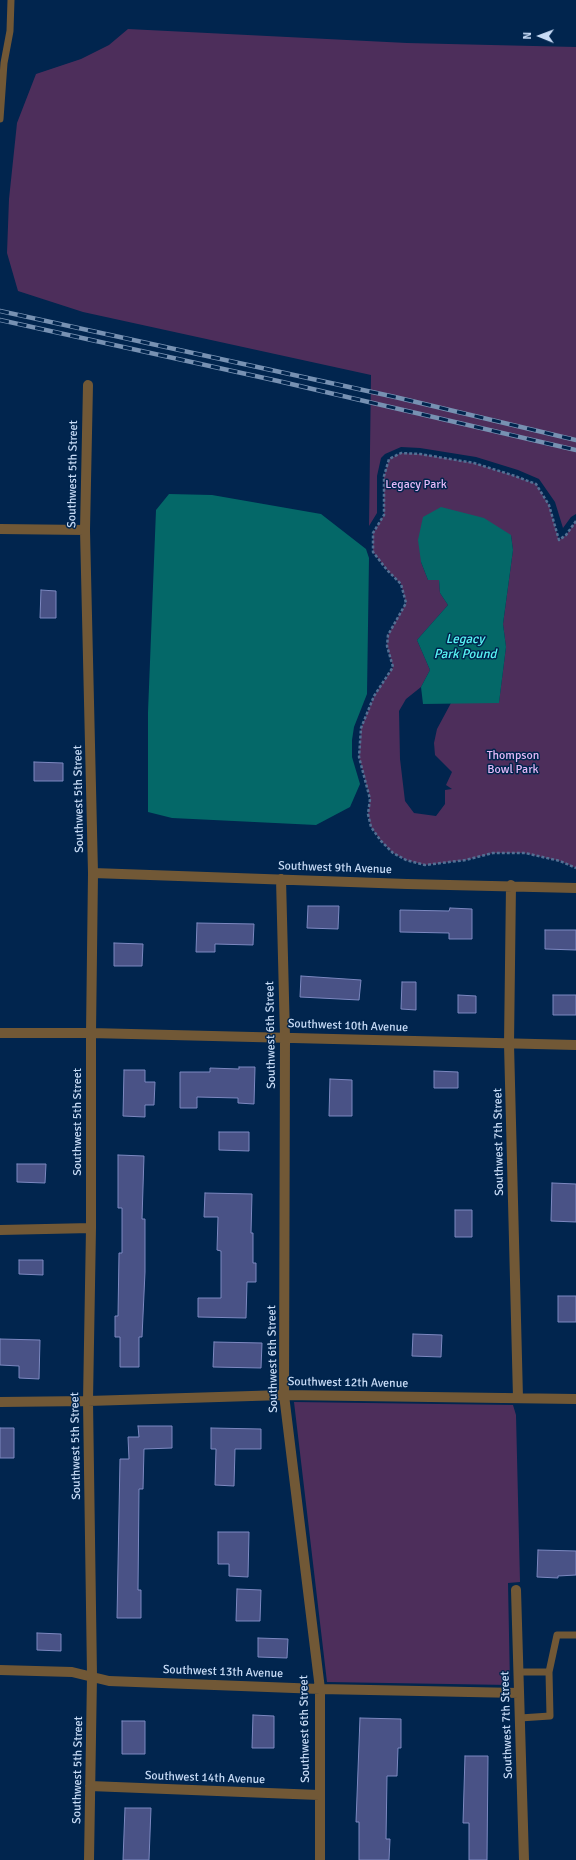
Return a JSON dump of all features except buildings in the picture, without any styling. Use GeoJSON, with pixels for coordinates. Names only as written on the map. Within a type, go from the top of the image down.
{"type":"FeatureCollection","features":[{"type":"Feature","properties":{"kind":"street","name":"Southwest 5th Street"},"geometry":{"type":"LineString","coordinates":[[88,384],[85,530],[93,873],[91,1228],[88,1401],[92,1676],[90,1860]]}},
{"type":"Feature","properties":{"kind":"street"},"geometry":{"type":"LineString","coordinates":[[0,529],[85,530]]}},
{"type":"Feature","properties":{"kind":"street","name":"Southwest 9th Avenue"},"geometry":{"type":"LineString","coordinates":[[93,873],[407,884],[511,885],[576,888]]}},
{"type":"Feature","properties":{"kind":"street","name":"Southwest 6th Street"},"geometry":{"type":"LineString","coordinates":[[281,879],[286,1037],[284,1395],[320,1689],[320,1860]]}},
{"type":"Feature","properties":{"kind":"street","name":"Southwest 7th Street"},"geometry":{"type":"LineString","coordinates":[[511,885],[509,1044],[518,1398]]}},
{"type":"Feature","properties":{"kind":"street","name":"Southwest 10th Avenue"},"geometry":{"type":"LineString","coordinates":[[0,1033],[91,1033],[286,1037],[576,1045]]}},
{"type":"Feature","properties":{"kind":"street"},"geometry":{"type":"LineString","coordinates":[[0,1230],[91,1228]]}},
{"type":"Feature","properties":{"kind":"street","name":"Southwest 12th Avenue"},"geometry":{"type":"LineString","coordinates":[[0,1402],[284,1395],[576,1399]]}},
{"type":"Feature","properties":{"kind":"street","name":"Southwest 7th Street"},"geometry":{"type":"LineString","coordinates":[[516,1590],[524,1860]]}},
{"type":"Feature","properties":{"kind":"street","name":"Southwest 13th Avenue"},"geometry":{"type":"LineString","coordinates":[[0,1670],[72,1672],[109,1681],[320,1689],[519,1693]]}},
{"type":"Feature","properties":{"kind":"street","name":"Southwest 14th Avenue"},"geometry":{"type":"LineString","coordinates":[[90,1786],[319,1795]]}},
{"type":"Feature","properties":{"kind":"lane"},"geometry":{"type":"LineString","coordinates":[[0,119],[4,63],[10,31],[11,0]]}},
{"type":"Feature","properties":{"kind":"lane"},"geometry":{"type":"LineString","coordinates":[[520,1718],[550,1716],[549,1672],[557,1635],[576,1635]]}},
{"type":"Feature","properties":{"kind":"lane"},"geometry":{"type":"LineString","coordinates":[[518,1672],[549,1672]]}},
{"type":"Feature","properties":{"kind":"path"},"geometry":{"type":"LineString","coordinates":[[576,521],[566,535],[559,540],[549,505],[536,484],[515,476],[474,463],[420,454],[401,454],[388,459],[384,476],[384,515],[373,533],[373,552],[387,570],[402,584],[406,603],[388,635],[387,646],[393,666],[374,696],[361,728],[359,757],[370,798],[368,814],[372,827],[381,841],[393,852],[406,860],[425,865],[466,860],[493,853],[524,853],[560,861],[576,868]]}},
{"type":"Feature","properties":{"kind":"green space"},"geometry":{"type":"Polygon","coordinates":[[[128,29],[407,43],[576,47],[576,514],[571,517],[563,528],[555,502],[539,479],[518,470],[476,457],[420,448],[401,447],[385,454],[381,458],[377,476],[377,513],[369,526],[371,375],[83,312],[18,291],[7,253],[9,199],[17,123],[36,74],[81,59],[109,45],[128,29]]]}},
{"type":"Feature","properties":{"kind":"green space"},"geometry":{"type":"Polygon","coordinates":[[[401,453],[420,454],[474,463],[515,476],[536,484],[549,505],[559,540],[566,535],[576,521],[576,868],[560,861],[524,853],[493,853],[466,860],[425,865],[406,860],[393,853],[381,841],[371,827],[368,814],[370,798],[359,757],[361,728],[374,696],[393,667],[387,646],[388,635],[406,603],[401,584],[387,570],[373,552],[373,533],[384,515],[384,476],[389,459],[401,453]],[[511,535],[421,562],[428,580],[439,580],[440,593],[448,605],[417,640],[430,670],[421,687],[406,699],[399,711],[400,759],[405,801],[414,813],[436,816],[445,804],[445,790],[452,789],[446,785],[452,772],[435,755],[434,743],[437,729],[451,703],[499,702],[506,647],[503,624],[513,550],[511,535]]]}},
{"type":"Feature","properties":{"kind":"green space"},"geometry":{"type":"Polygon","coordinates":[[[294,1402],[513,1405],[516,1415],[520,1582],[508,1583],[510,1685],[327,1682],[294,1402]]]}},
{"type":"Feature","properties":{"kind":"water"},"geometry":{"type":"Polygon","coordinates":[[[169,494],[212,495],[321,514],[366,549],[369,558],[367,694],[354,727],[352,740],[352,757],[360,784],[350,807],[316,825],[172,818],[148,812],[148,712],[156,510],[169,494]]]}},
{"type":"Feature","properties":{"kind":"water","name":"Legacy Park Pound"},"geometry":{"type":"Polygon","coordinates":[[[441,507],[484,518],[511,535],[513,550],[503,624],[506,647],[499,703],[423,704],[421,687],[430,670],[417,640],[448,605],[440,593],[439,580],[428,580],[421,562],[418,540],[423,517],[441,507]]]}},
{"type":"Feature","properties":{"kind":"railway"},"geometry":{"type":"LineString","coordinates":[[0,311],[395,397],[576,440]]}},
{"type":"Feature","properties":{"kind":"railway"},"geometry":{"type":"LineString","coordinates":[[0,320],[278,381],[576,450]]}},
{"type":"Feature","properties":{"kind":"park label","name":"Legacy Park"},"geometry":{"type":"Point","coordinates":[416,485]}},
{"type":"Feature","properties":{"kind":"park label","name":"Thompson Bowl Park"},"geometry":{"type":"Point","coordinates":[513,763]}}]}
